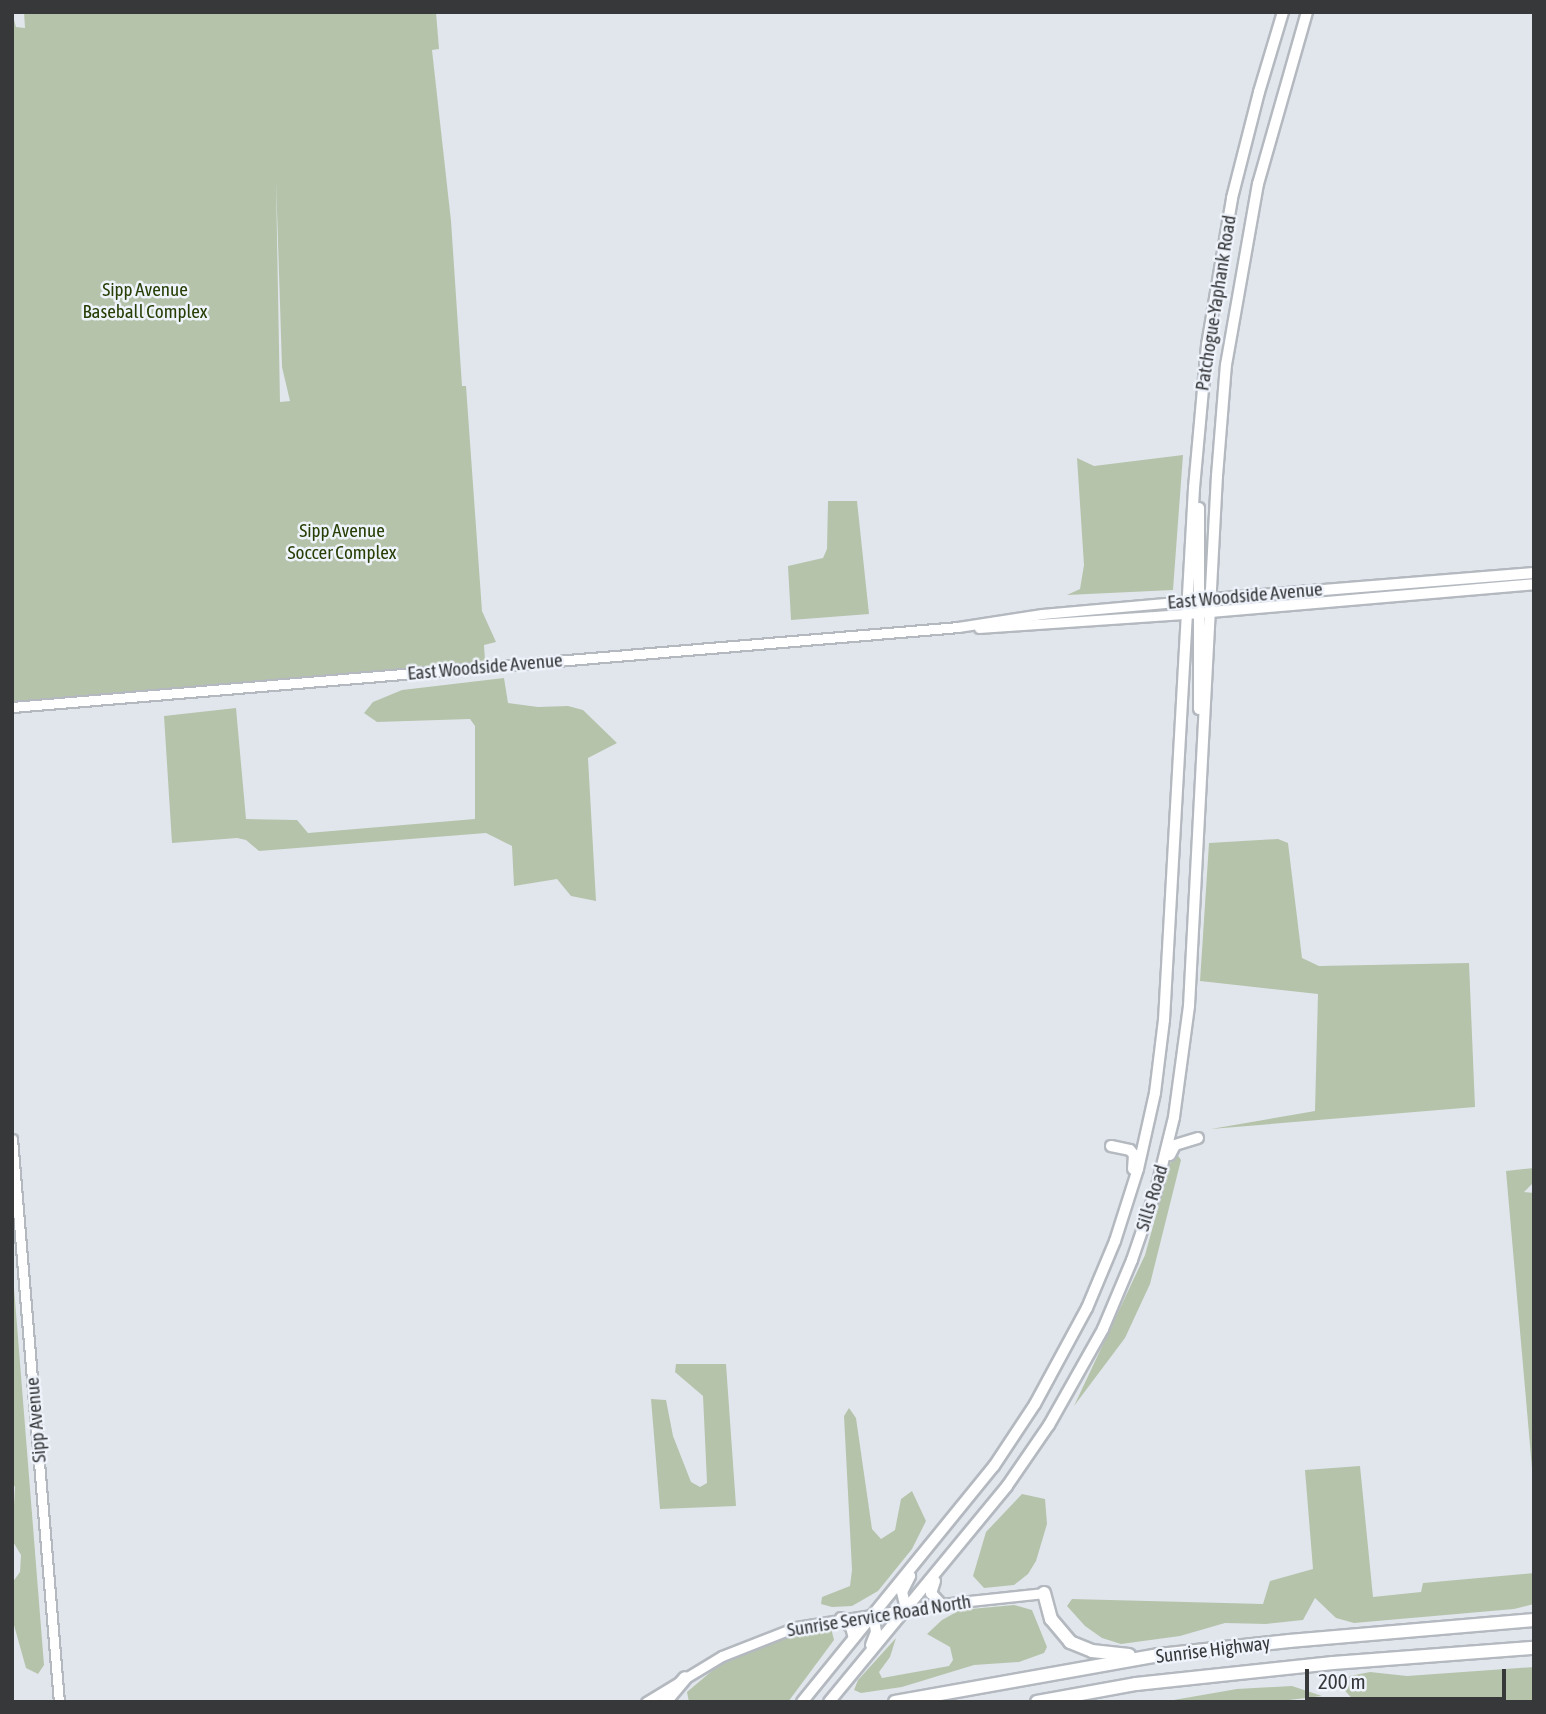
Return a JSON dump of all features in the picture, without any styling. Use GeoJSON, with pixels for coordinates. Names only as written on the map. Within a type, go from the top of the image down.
{"type":"FeatureCollection","features":[{"type":"Feature","properties":{"kind":"highway"},"geometry":{"type":"LineString","coordinates":[[1044,1593],[1054,1625],[1076,1645],[1103,1653],[1159,1656]]}},
{"type":"Feature","properties":{"kind":"highway","name":"Sunrise Highway"},"geometry":{"type":"LineString","coordinates":[[895,1702],[1159,1656],[1289,1641],[1534,1620]]}},
{"type":"Feature","properties":{"kind":"highway","name":"Sunrise Highway"},"geometry":{"type":"LineString","coordinates":[[1037,1702],[1136,1684],[1320,1664],[1534,1650]]}},
{"type":"Feature","properties":{"kind":"highway"},"geometry":{"type":"LineString","coordinates":[[665,1702],[685,1678]]}},
{"type":"Feature","properties":{"kind":"main road","name":"Patchogue-Yaphank Road"},"geometry":{"type":"LineString","coordinates":[[1199,600],[1194,488],[1207,345],[1222,247],[1249,126],[1283,12]]}},
{"type":"Feature","properties":{"kind":"main road","name":"Patchogue-Yaphank Road"},"geometry":{"type":"LineString","coordinates":[[1199,600],[1237,292],[1267,148],[1307,12]]}},
{"type":"Feature","properties":{"kind":"main road","name":"East Woodside Avenue"},"geometry":{"type":"LineString","coordinates":[[12,707],[958,627],[1042,614],[1534,573]]}},
{"type":"Feature","properties":{"kind":"main road","name":"East Woodside Avenue"},"geometry":{"type":"LineString","coordinates":[[958,627],[1039,626],[1534,584]]}},
{"type":"Feature","properties":{"kind":"main road","name":"Sills Road"},"geometry":{"type":"LineString","coordinates":[[803,1701],[994,1466],[1035,1404],[1077,1329],[1115,1241],[1138,1169],[1155,1093],[1167,985],[1199,600]]}},
{"type":"Feature","properties":{"kind":"main road","name":"Sills Road"},"geometry":{"type":"LineString","coordinates":[[830,1702],[1007,1486],[1069,1394],[1113,1307],[1144,1227],[1166,1154],[1180,1079],[1189,1006],[1202,745],[1199,600]]}},
{"type":"Feature","properties":{"kind":"main road"},"geometry":{"type":"LineString","coordinates":[[1144,1227],[1157,1204],[1173,1147],[1198,1138],[1181,1135],[1178,1129],[1180,1079]]}},
{"type":"Feature","properties":{"kind":"main road"},"geometry":{"type":"LineString","coordinates":[[1115,1241],[1135,1159],[1130,1150],[1111,1146],[1138,1140],[1155,1093]]}},
{"type":"Feature","properties":{"kind":"main road","name":"Sipp Avenue"},"geometry":{"type":"LineString","coordinates":[[12,1139],[59,1702]]}},
{"type":"Feature","properties":{"kind":"main road"},"geometry":{"type":"LineString","coordinates":[[941,1604],[934,1598],[932,1586],[960,1543]]}},
{"type":"Feature","properties":{"kind":"main road"},"geometry":{"type":"LineString","coordinates":[[906,1609],[903,1589],[925,1551]]}},
{"type":"Feature","properties":{"kind":"main road","name":"Sunrise Service Road North"},"geometry":{"type":"LineString","coordinates":[[646,1702],[722,1656],[764,1637],[841,1618],[1044,1593]]}},
{"type":"Feature","properties":{"kind":"main road"},"geometry":{"type":"LineString","coordinates":[[865,1658],[876,1632],[873,1614]]}},
{"type":"Feature","properties":{"kind":"main road"},"geometry":{"type":"LineString","coordinates":[[841,1618],[851,1627],[854,1638]]}},
{"type":"Feature","properties":{"kind":"green space"},"geometry":{"type":"Polygon","coordinates":[[[12,12],[16,27],[25,28],[24,12],[436,12],[439,49],[432,50],[451,221],[462,386],[466,386],[482,611],[496,642],[484,645],[485,661],[12,703],[12,12]],[[276,180],[280,402],[290,401],[282,367],[276,180]]]}},
{"type":"Feature","properties":{"kind":"green space"},"geometry":{"type":"Polygon","coordinates":[[[1183,455],[1173,590],[1067,595],[1080,589],[1084,565],[1077,458],[1094,466],[1183,455]]]}},
{"type":"Feature","properties":{"kind":"green space"},"geometry":{"type":"Polygon","coordinates":[[[828,501],[857,501],[869,614],[791,620],[788,566],[823,558],[827,549],[828,501]]]}},
{"type":"Feature","properties":{"kind":"green space"},"geometry":{"type":"Polygon","coordinates":[[[504,678],[508,703],[538,707],[568,706],[583,710],[617,743],[588,758],[596,901],[571,896],[557,879],[514,886],[512,846],[486,833],[259,851],[246,840],[237,838],[172,843],[164,716],[236,708],[246,819],[297,820],[308,833],[475,819],[475,726],[470,719],[377,722],[364,713],[373,702],[402,690],[504,678]]]}},
{"type":"Feature","properties":{"kind":"green space"},"geometry":{"type":"Polygon","coordinates":[[[1278,839],[1288,843],[1302,958],[1319,966],[1469,963],[1475,1107],[1211,1129],[1315,1111],[1318,994],[1200,981],[1209,843],[1278,839]]]}},
{"type":"Feature","properties":{"kind":"green space"},"geometry":{"type":"Polygon","coordinates":[[[1174,1150],[1181,1160],[1150,1284],[1125,1338],[1074,1406],[1145,1255],[1174,1150]]]}},
{"type":"Feature","properties":{"kind":"green space"},"geometry":{"type":"Polygon","coordinates":[[[1534,1168],[1534,1182],[1524,1192],[1534,1193],[1534,1491],[1506,1171],[1534,1168]]]}},
{"type":"Feature","properties":{"kind":"green space"},"geometry":{"type":"Polygon","coordinates":[[[12,1262],[44,1665],[38,1674],[26,1668],[12,1618],[12,1583],[20,1572],[21,1555],[12,1540],[15,1487],[12,1482],[12,1262]]]}},
{"type":"Feature","properties":{"kind":"green space"},"geometry":{"type":"Polygon","coordinates":[[[676,1364],[726,1364],[736,1506],[660,1509],[651,1399],[666,1400],[673,1436],[691,1482],[700,1487],[707,1483],[703,1396],[675,1372],[676,1364]]]}},
{"type":"Feature","properties":{"kind":"green space"},"geometry":{"type":"Polygon","coordinates":[[[849,1408],[856,1418],[872,1529],[881,1539],[895,1530],[901,1499],[912,1491],[926,1521],[912,1549],[878,1591],[852,1606],[832,1607],[821,1604],[822,1597],[850,1586],[852,1570],[844,1416],[849,1408]]]}},
{"type":"Feature","properties":{"kind":"green space"},"geometry":{"type":"Polygon","coordinates":[[[1360,1466],[1373,1597],[1421,1592],[1423,1583],[1534,1573],[1534,1604],[1514,1609],[1354,1623],[1336,1618],[1315,1598],[1303,1620],[1266,1624],[1225,1623],[1180,1636],[1121,1644],[1102,1638],[1085,1626],[1067,1606],[1072,1599],[1263,1604],[1270,1581],[1313,1569],[1305,1470],[1360,1466]]]}},
{"type":"Feature","properties":{"kind":"green space"},"geometry":{"type":"Polygon","coordinates":[[[1022,1494],[1045,1499],[1047,1524],[1036,1561],[1028,1574],[1014,1585],[984,1588],[973,1576],[986,1532],[1022,1494]]]}},
{"type":"Feature","properties":{"kind":"green space"},"geometry":{"type":"Polygon","coordinates":[[[1014,1605],[1032,1610],[1047,1647],[1044,1653],[1019,1662],[974,1665],[902,1687],[861,1693],[854,1690],[858,1680],[896,1638],[890,1657],[879,1672],[882,1678],[949,1666],[953,1660],[950,1647],[927,1634],[942,1620],[960,1610],[1014,1605]]]}},
{"type":"Feature","properties":{"kind":"green space"},"geometry":{"type":"Polygon","coordinates":[[[831,1628],[834,1640],[788,1702],[689,1702],[687,1692],[726,1659],[789,1634],[831,1628]]]}},
{"type":"Feature","properties":{"kind":"green space"},"geometry":{"type":"Polygon","coordinates":[[[1534,1667],[1534,1702],[1355,1702],[1340,1685],[1350,1676],[1370,1672],[1407,1676],[1534,1667]]]}},
{"type":"Feature","properties":{"kind":"green space"},"geometry":{"type":"Polygon","coordinates":[[[1292,1686],[1322,1696],[1273,1702],[1162,1702],[1237,1689],[1292,1686]]]}},
{"type":"Feature","properties":{"kind":"park label","name":"Sipp Avenue Baseball Complex"},"geometry":{"type":"Point","coordinates":[145,301]}},
{"type":"Feature","properties":{"kind":"park label","name":"Sipp Avenue Soccer Complex"},"geometry":{"type":"Point","coordinates":[342,542]}}]}
